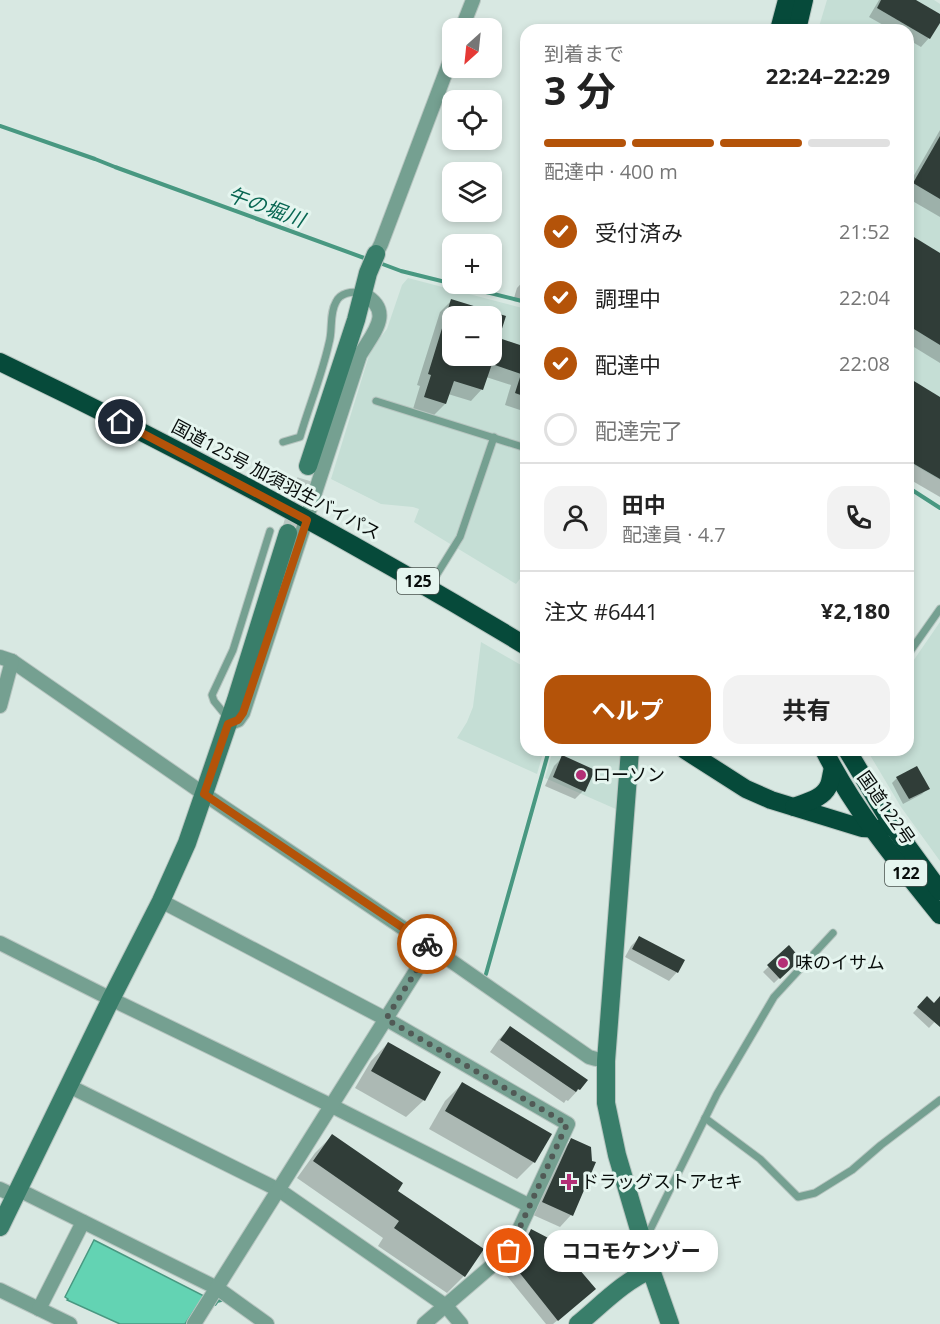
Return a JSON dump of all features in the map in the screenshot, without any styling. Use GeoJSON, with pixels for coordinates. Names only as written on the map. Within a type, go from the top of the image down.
{"type":"FeatureCollection","features":[{"type":"Feature","properties":{"kind":"highway"},"geometry":{"type":"LineString","coordinates":[[781,24],[787,0]]}},
{"type":"Feature","properties":{"kind":"highway"},"geometry":{"type":"LineString","coordinates":[[798,24],[804,0]]}},
{"type":"Feature","properties":{"kind":"highway","name":"国道125号 加須羽生バイパス"},"geometry":{"type":"LineString","coordinates":[[0,362],[100,411],[307,520],[429,587],[520,642]]}},
{"type":"Feature","properties":{"kind":"highway"},"geometry":{"type":"LineString","coordinates":[[694,756],[746,789],[794,807],[862,828],[880,829],[892,825]]}},
{"type":"Feature","properties":{"kind":"highway","name":"国道122号"},"geometry":{"type":"LineString","coordinates":[[827,756],[873,829],[940,915]]}},
{"type":"Feature","properties":{"kind":"highway","name":"国道122号"},"geometry":{"type":"LineString","coordinates":[[851,756],[892,825],[940,891]]}},
{"type":"Feature","properties":{"kind":"highway"},"geometry":{"type":"LineString","coordinates":[[794,807],[823,794],[828,787],[833,768]]}},
{"type":"Feature","properties":{"kind":"street"},"geometry":{"type":"LineString","coordinates":[[466,18],[473,0]]}},
{"type":"Feature","properties":{"kind":"street"},"geometry":{"type":"LineString","coordinates":[[308,466],[356,320],[368,273],[444,78]]}},
{"type":"Feature","properties":{"kind":"street"},"geometry":{"type":"LineString","coordinates":[[229,722],[238,720],[243,713],[360,356],[381,319],[376,305],[370,297],[363,294]]}},
{"type":"Feature","properties":{"kind":"street"},"geometry":{"type":"LineString","coordinates":[[0,1227],[11,1192],[69,1086],[161,901],[187,843],[229,722],[279,532]]}},
{"type":"Feature","properties":{"kind":"street"},"geometry":{"type":"LineString","coordinates":[[0,706],[6,659],[589,1057],[606,1061]]}},
{"type":"Feature","properties":{"kind":"street"},"geometry":{"type":"LineString","coordinates":[[630,756],[606,1061],[606,1103],[617,1155],[651,1270],[670,1324]]}},
{"type":"Feature","properties":{"kind":"street"},"geometry":{"type":"LineString","coordinates":[[161,901],[386,1019],[567,1124],[509,1251],[424,1324]]}},
{"type":"Feature","properties":{"kind":"street"},"geometry":{"type":"LineString","coordinates":[[0,943],[530,1206]]}},
{"type":"Feature","properties":{"kind":"street"},"geometry":{"type":"LineString","coordinates":[[194,1324],[431,947]]}},
{"type":"Feature","properties":{"kind":"street"},"geometry":{"type":"LineString","coordinates":[[69,1086],[279,1190],[446,1306],[461,1324]]}},
{"type":"Feature","properties":{"kind":"street"},"geometry":{"type":"LineString","coordinates":[[11,1192],[83,1222],[217,1288],[267,1324]]}},
{"type":"Feature","properties":{"kind":"street"},"geometry":{"type":"LineString","coordinates":[[39,1309],[83,1222]]}},
{"type":"Feature","properties":{"kind":"street"},"geometry":{"type":"LineString","coordinates":[[578,1324],[630,1281],[651,1270]]}},
{"type":"Feature","properties":{"kind":"street"},"geometry":{"type":"LineString","coordinates":[[0,1290],[70,1324]]}},
{"type":"Feature","properties":{"kind":"lane"},"geometry":{"type":"LineString","coordinates":[[283,442],[300,437],[330,341],[336,300],[347,293],[363,294]]}},
{"type":"Feature","properties":{"kind":"lane"},"geometry":{"type":"LineString","coordinates":[[376,401],[520,446]]}},
{"type":"Feature","properties":{"kind":"lane"},"geometry":{"type":"LineString","coordinates":[[429,587],[460,537],[494,438]]}},
{"type":"Feature","properties":{"kind":"lane"},"geometry":{"type":"LineString","coordinates":[[229,722],[212,695],[233,650],[279,532]]}},
{"type":"Feature","properties":{"kind":"lane"},"geometry":{"type":"LineString","coordinates":[[914,646],[940,609]]}},
{"type":"Feature","properties":{"kind":"lane"},"geometry":{"type":"LineString","coordinates":[[642,1239],[649,1232],[705,1118],[774,997],[833,933]]}},
{"type":"Feature","properties":{"kind":"lane"},"geometry":{"type":"LineString","coordinates":[[705,1118],[760,1159],[798,1197],[815,1193],[852,1170],[940,1100]]}},
{"type":"Feature","properties":{"kind":"shaded area"},"geometry":{"type":"Polygon","coordinates":[[[827,0],[934,0],[940,4],[940,480],[914,465],[914,24],[820,24],[827,0]]]}},
{"type":"Feature","properties":{"kind":"shaded area"},"geometry":{"type":"Polygon","coordinates":[[[408,278],[442,287],[442,294],[469,294],[520,307],[520,579],[516,584],[414,522],[419,509],[381,504],[331,479],[371,349],[387,329],[402,285],[408,278]]]}},
{"type":"Feature","properties":{"kind":"shaded area"},"geometry":{"type":"Polygon","coordinates":[[[940,622],[940,861],[901,807],[871,756],[914,756],[914,660],[940,622]]]}},
{"type":"Feature","properties":{"kind":"shaded area"},"geometry":{"type":"Polygon","coordinates":[[[481,642],[520,665],[520,756],[542,756],[537,774],[457,738],[473,707],[481,642]]]}},
{"type":"Feature","properties":{"kind":"shaded area"},"geometry":{"type":"Polygon","coordinates":[[[551,756],[621,756],[618,810],[545,778],[551,756]]]}},
{"type":"Feature","properties":{"kind":"shaded area"},"geometry":{"type":"Polygon","coordinates":[[[94,1240],[204,1296],[185,1324],[120,1324],[67,1300],[65,1297],[94,1240]]]}},
{"type":"Feature","properties":{"kind":"building"},"geometry":{"type":"Polygon","coordinates":[[[881,0],[916,0],[940,14],[940,23],[930,39],[914,30],[914,24],[904,24],[877,8],[881,0]]]}},
{"type":"Feature","properties":{"kind":"building"},"geometry":{"type":"Polygon","coordinates":[[[940,136],[940,199],[914,184],[940,136]]]}},
{"type":"Feature","properties":{"kind":"building"},"geometry":{"type":"Polygon","coordinates":[[[914,237],[940,253],[940,345],[914,329],[914,237]]]}},
{"type":"Feature","properties":{"kind":"building"},"geometry":{"type":"Polygon","coordinates":[[[451,299],[474,306],[449,306],[451,299]]]}},
{"type":"Feature","properties":{"kind":"building"},"geometry":{"type":"Polygon","coordinates":[[[502,315],[506,316],[502,329],[502,315]]]}},
{"type":"Feature","properties":{"kind":"building"},"geometry":{"type":"Polygon","coordinates":[[[442,328],[442,366],[491,366],[483,390],[454,381],[446,404],[424,397],[431,375],[428,374],[442,328]]]}},
{"type":"Feature","properties":{"kind":"building"},"geometry":{"type":"Polygon","coordinates":[[[502,339],[520,345],[520,374],[498,366],[502,366],[502,339]]]}},
{"type":"Feature","properties":{"kind":"building"},"geometry":{"type":"Polygon","coordinates":[[[520,377],[520,395],[515,393],[520,377]]]}},
{"type":"Feature","properties":{"kind":"building"},"geometry":{"type":"Polygon","coordinates":[[[914,381],[940,397],[940,479],[914,464],[914,381]]]}},
{"type":"Feature","properties":{"kind":"building"},"geometry":{"type":"Polygon","coordinates":[[[562,756],[595,770],[585,792],[553,777],[562,756]]]}},
{"type":"Feature","properties":{"kind":"building"},"geometry":{"type":"Polygon","coordinates":[[[917,766],[930,789],[909,799],[896,777],[917,766]]]}},
{"type":"Feature","properties":{"kind":"building"},"geometry":{"type":"Polygon","coordinates":[[[639,936],[685,960],[678,973],[632,949],[639,936]]]}},
{"type":"Feature","properties":{"kind":"building","name":"味のイサム"},"geometry":{"type":"Polygon","coordinates":[[[789,945],[799,957],[794,962],[796,964],[780,979],[767,965],[789,945]]]}},
{"type":"Feature","properties":{"kind":"building"},"geometry":{"type":"Polygon","coordinates":[[[927,996],[934,1003],[940,996],[940,1027],[917,1007],[927,996]]]}},
{"type":"Feature","properties":{"kind":"building"},"geometry":{"type":"Polygon","coordinates":[[[510,1026],[588,1080],[576,1092],[500,1040],[510,1026]]]}},
{"type":"Feature","properties":{"kind":"building"},"geometry":{"type":"Polygon","coordinates":[[[388,1042],[441,1072],[425,1101],[371,1071],[388,1042]]]}},
{"type":"Feature","properties":{"kind":"building"},"geometry":{"type":"Polygon","coordinates":[[[462,1082],[552,1134],[535,1163],[445,1111],[462,1082]]]}},
{"type":"Feature","properties":{"kind":"building"},"geometry":{"type":"Polygon","coordinates":[[[332,1134],[403,1183],[398,1191],[484,1249],[465,1277],[394,1228],[399,1221],[313,1161],[332,1134]]]}},
{"type":"Feature","properties":{"kind":"building","name":"ドラッグストアセキ"},"geometry":{"type":"Polygon","coordinates":[[[571,1138],[591,1147],[592,1161],[596,1162],[573,1216],[542,1202],[571,1138]]]}},
{"type":"Feature","properties":{"kind":"building"},"geometry":{"type":"Polygon","coordinates":[[[531,1229],[556,1242],[596,1289],[558,1321],[511,1262],[519,1255],[531,1229]]]}},
{"type":"Feature","properties":{"kind":"waterway","name":"午の堀川"},"geometry":{"type":"LineString","coordinates":[[0,126],[367,259]]}},
{"type":"Feature","properties":{"kind":"waterway","name":"午の堀川"},"geometry":{"type":"LineString","coordinates":[[377,262],[401,271],[520,301]]}},
{"type":"Feature","properties":{"kind":"waterway","name":"午の堀川"},"geometry":{"type":"LineString","coordinates":[[914,491],[940,508]]}},
{"type":"Feature","properties":{"kind":"waterway"},"geometry":{"type":"LineString","coordinates":[[486,974],[547,756]]}},
{"type":"Feature","properties":{"kind":"waterway"},"geometry":{"type":"LineString","coordinates":[[215,1304],[221,1300]]}},
{"type":"Feature","properties":{"kind":"tunnel"},"geometry":{"type":"LineString","coordinates":[[288,533],[308,466]]}},
{"type":"Feature","properties":{"kind":"way so far"},"geometry":{"type":"LineString","coordinates":[[427,944],[431,947],[386,1019],[567,1124],[509,1251]]}},
{"type":"Feature","properties":{"kind":"place","name":"ローソン"},"geometry":{"type":"Point","coordinates":[581,775]}},
{"type":"Feature","properties":{"kind":"place","name":"味のイサム"},"geometry":{"type":"Point","coordinates":[783,963]}},
{"type":"Feature","properties":{"kind":"place","name":"ドラッグストアセキ"},"geometry":{"type":"Point","coordinates":[569,1182]}},
{"type":"Feature","properties":{"kind":"place","name":"ココモケンゾー"},"geometry":{"type":"Point","coordinates":[509,1251]}},
{"type":"Feature","properties":{"kind":"route"},"geometry":{"type":"LineString","coordinates":[[121,422],[307,520],[243,713],[238,720],[228,724],[204,794],[427,944]]}}]}
